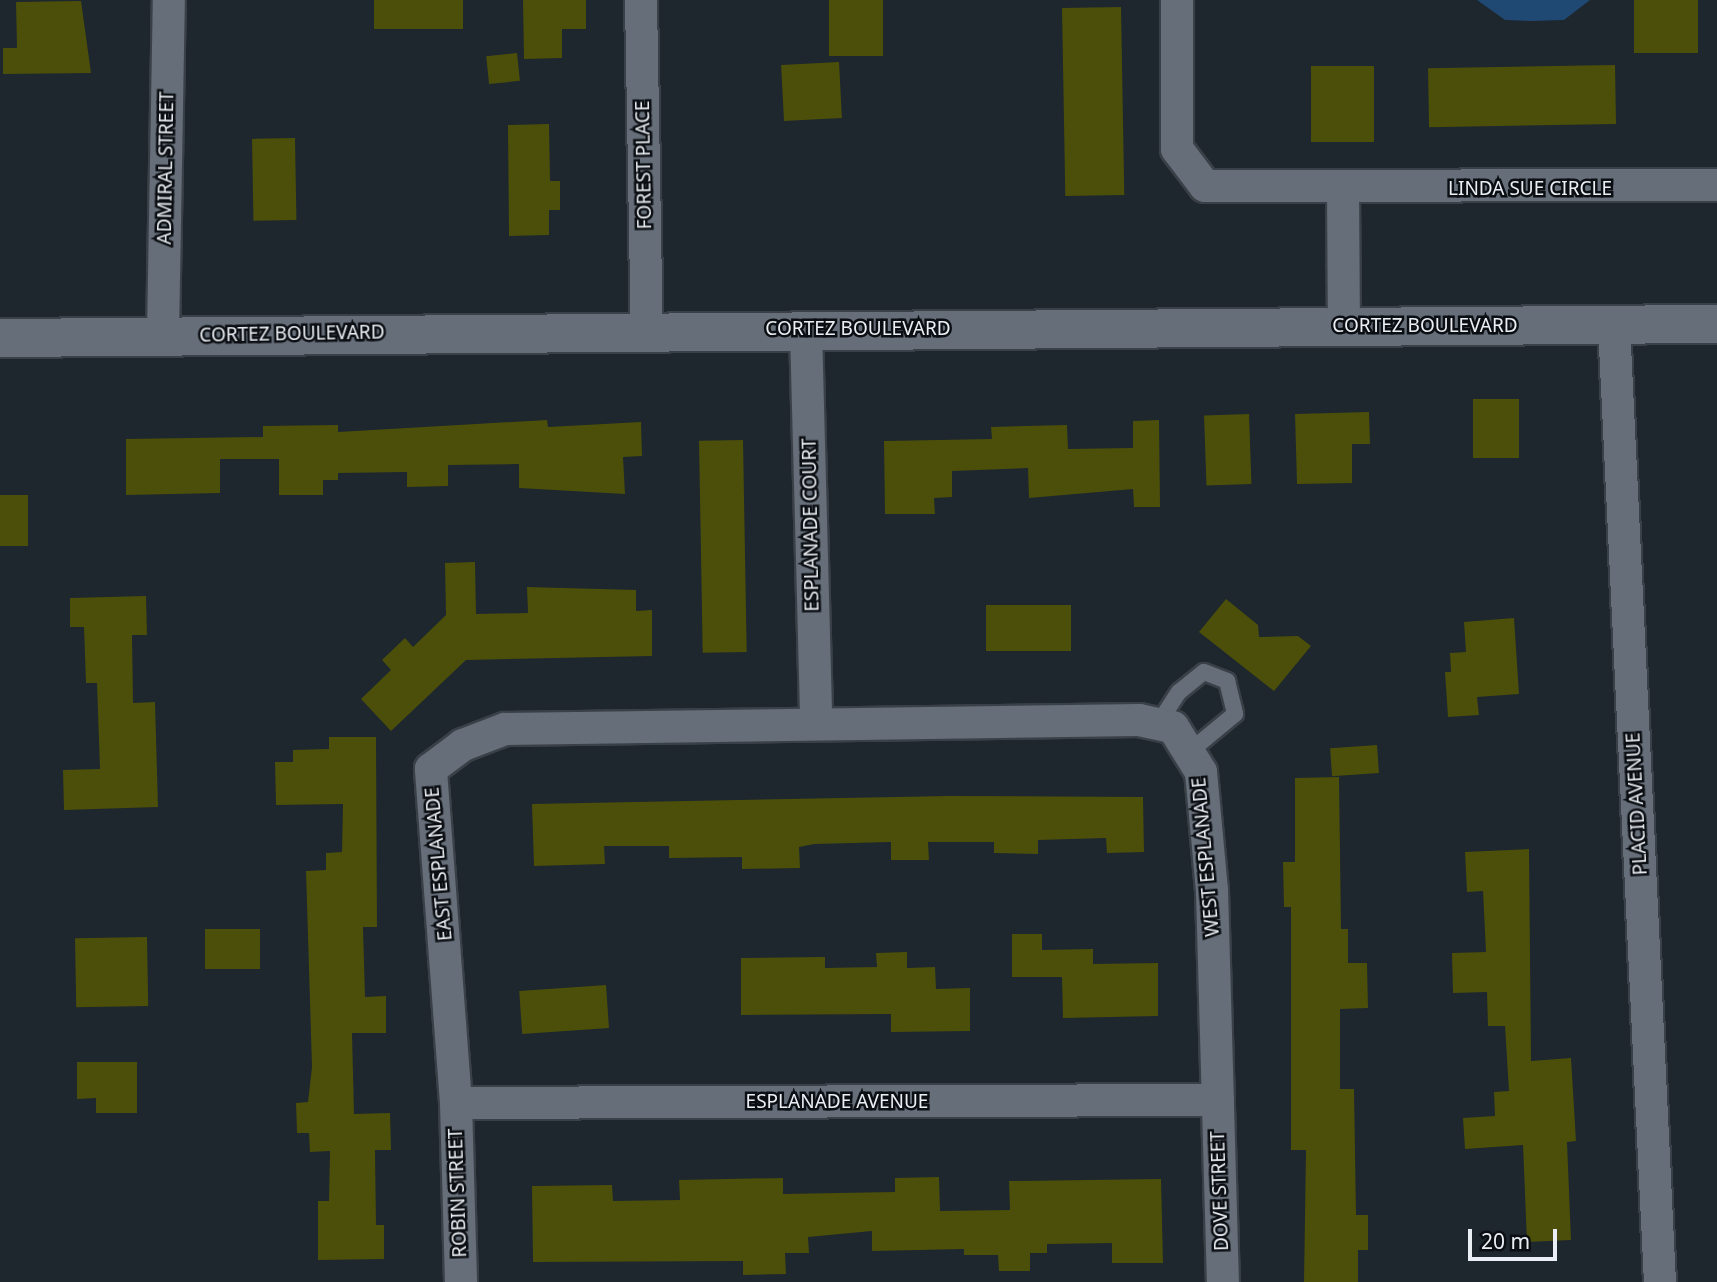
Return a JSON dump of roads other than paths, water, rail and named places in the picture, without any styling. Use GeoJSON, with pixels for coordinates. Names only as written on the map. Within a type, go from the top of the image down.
{"type":"FeatureCollection","features":[{"type":"Feature","properties":{"kind":"street","name":"ADMIRAL STREET"},"geometry":{"type":"LineString","coordinates":[[163,335],[169,0]]}},
{"type":"Feature","properties":{"kind":"street","name":"FOREST PLACE"},"geometry":{"type":"LineString","coordinates":[[641,0],[647,329]]}},
{"type":"Feature","properties":{"kind":"street","name":"LINDA SUE CIRCLE"},"geometry":{"type":"LineString","coordinates":[[1177,0],[1177,149],[1187,171],[1205,186],[1231,190],[1717,186]]}},
{"type":"Feature","properties":{"kind":"street"},"geometry":{"type":"LineString","coordinates":[[1343,190],[1344,327]]}},
{"type":"Feature","properties":{"kind":"street","name":"CORTEZ BOULEVARD"},"geometry":{"type":"LineString","coordinates":[[0,338],[647,329],[1717,324]]}},
{"type":"Feature","properties":{"kind":"street","name":"PLACID AVENUE"},"geometry":{"type":"LineString","coordinates":[[1614,325],[1660,1282]]}},
{"type":"Feature","properties":{"kind":"street","name":"ESPLANADE COURT"},"geometry":{"type":"LineString","coordinates":[[806,330],[816,721]]}},
{"type":"Feature","properties":{"kind":"street"},"geometry":{"type":"LineString","coordinates":[[816,721],[1158,724]]}},
{"type":"Feature","properties":{"kind":"street","name":"EAST ESPLANADE"},"geometry":{"type":"LineString","coordinates":[[456,1103],[431,769],[463,745],[505,729],[816,721]]}},
{"type":"Feature","properties":{"kind":"street","name":"WEST ESPLANADE"},"geometry":{"type":"LineString","coordinates":[[1158,724],[1173,726],[1201,772],[1212,891],[1218,1100]]}},
{"type":"Feature","properties":{"kind":"street","name":"ESPLANADE AVENUE"},"geometry":{"type":"LineString","coordinates":[[456,1103],[1218,1100]]}},
{"type":"Feature","properties":{"kind":"street","name":"DOVE STREET"},"geometry":{"type":"LineString","coordinates":[[1218,1100],[1223,1282]]}},
{"type":"Feature","properties":{"kind":"street","name":"ROBIN STREET"},"geometry":{"type":"LineString","coordinates":[[456,1103],[461,1282]]}},
{"type":"Feature","properties":{"kind":"lane"},"geometry":{"type":"LineString","coordinates":[[1158,724],[1179,692],[1204,672],[1227,681],[1235,713],[1189,752]]}},
{"type":"Feature","properties":{"kind":"water"},"geometry":{"type":"Polygon","coordinates":[[[1477,0],[1590,0],[1564,20],[1531,21],[1505,20],[1477,0]]]}}]}
